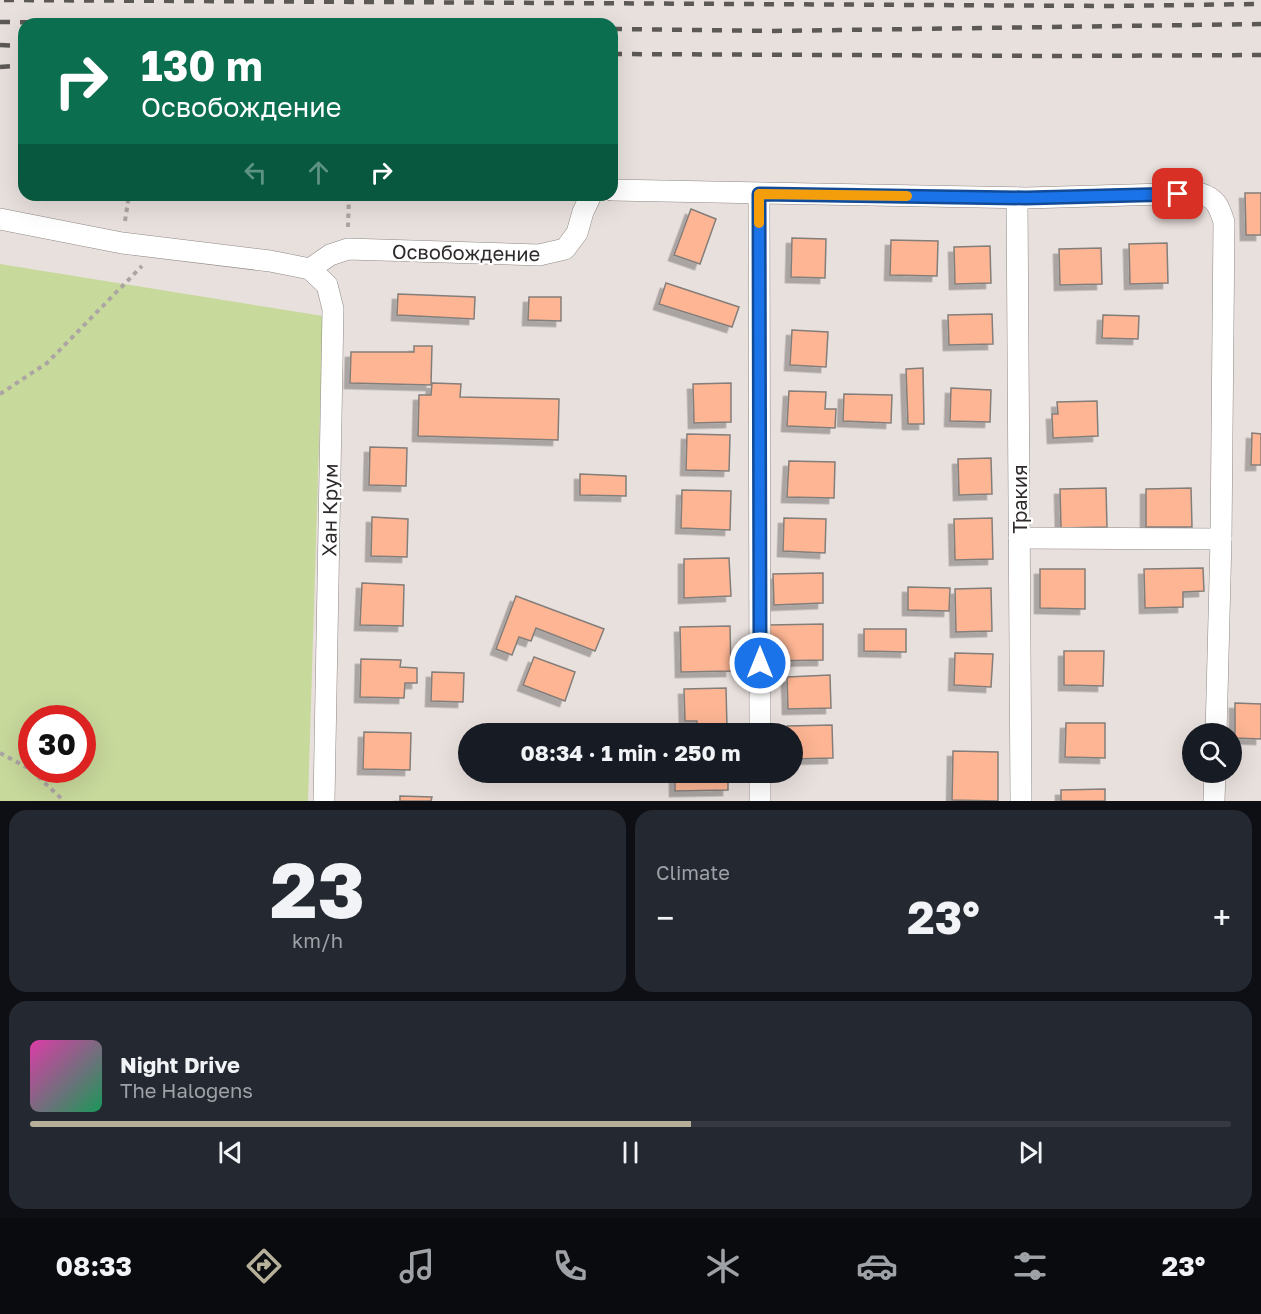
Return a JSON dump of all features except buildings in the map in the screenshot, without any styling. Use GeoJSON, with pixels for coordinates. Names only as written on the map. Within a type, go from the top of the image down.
{"type":"FeatureCollection","features":[{"type":"Feature","properties":{"kind":"street"},"geometry":{"type":"LineString","coordinates":[[618,190],[1017,198],[1199,193],[1211,196],[1218,205],[1224,222],[1221,539],[1216,723]]}},
{"type":"Feature","properties":{"kind":"street"},"geometry":{"type":"LineString","coordinates":[[759,194],[760,723]]}},
{"type":"Feature","properties":{"kind":"street","name":"Тракия"},"geometry":{"type":"LineString","coordinates":[[1017,198],[1021,801]]}},
{"type":"Feature","properties":{"kind":"street","name":"Освобождение"},"geometry":{"type":"LineString","coordinates":[[310,269],[330,255],[348,249],[539,255],[565,249],[577,233],[588,201]]}},
{"type":"Feature","properties":{"kind":"street"},"geometry":{"type":"LineString","coordinates":[[0,219],[122,243],[270,261],[310,269]]}},
{"type":"Feature","properties":{"kind":"street","name":"Хан Крум"},"geometry":{"type":"LineString","coordinates":[[310,269],[327,285],[333,309],[324,801]]}},
{"type":"Feature","properties":{"kind":"street"},"geometry":{"type":"LineString","coordinates":[[1019,538],[1221,539]]}},
{"type":"Feature","properties":{"kind":"street"},"geometry":{"type":"LineString","coordinates":[[760,783],[760,801]]}},
{"type":"Feature","properties":{"kind":"street"},"geometry":{"type":"LineString","coordinates":[[1214,801],[1215,783]]}},
{"type":"Feature","properties":{"kind":"path"},"geometry":{"type":"LineString","coordinates":[[348,249],[349,201]]}},
{"type":"Feature","properties":{"kind":"path"},"geometry":{"type":"LineString","coordinates":[[1,394],[47,363],[160,247]]}},
{"type":"Feature","properties":{"kind":"path"},"geometry":{"type":"LineString","coordinates":[[0,753],[30,770],[64,801]]}},
{"type":"Feature","properties":{"kind":"green space"},"geometry":{"type":"Polygon","coordinates":[[[0,264],[323,316],[308,801],[0,801],[0,264]]]}},
{"type":"Feature","properties":{"kind":"railway"},"geometry":{"type":"LineString","coordinates":[[4,0],[1108,6],[1261,4]]}},
{"type":"Feature","properties":{"kind":"railway"},"geometry":{"type":"LineString","coordinates":[[0,22],[18,22]]}},
{"type":"Feature","properties":{"kind":"railway"},"geometry":{"type":"LineString","coordinates":[[618,29],[773,31],[1261,24]]}},
{"type":"Feature","properties":{"kind":"railway"},"geometry":{"type":"LineString","coordinates":[[0,45],[18,46]]}},
{"type":"Feature","properties":{"kind":"railway"},"geometry":{"type":"LineString","coordinates":[[618,54],[1261,55]]}},
{"type":"Feature","properties":{"kind":"railway"},"geometry":{"type":"LineString","coordinates":[[0,67],[18,66]]}},
{"type":"Feature","properties":{"kind":"slow traffic"},"geometry":{"type":"LineString","coordinates":[[759,223],[759,194],[907,196]]}},
{"type":"Feature","properties":{"kind":"route"},"geometry":{"type":"LineString","coordinates":[[760,663],[759,194],[1026,198],[1178,194]]}}]}
